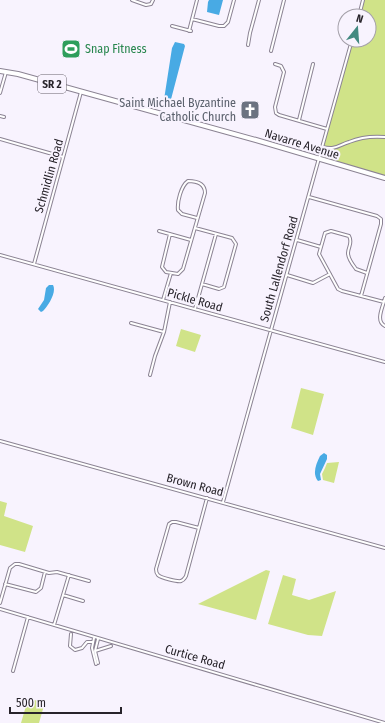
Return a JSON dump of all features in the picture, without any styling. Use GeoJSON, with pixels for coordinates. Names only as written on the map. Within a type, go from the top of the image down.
{"type":"FeatureCollection","features":[{"type":"Feature","properties":{"kind":"highway","name":"Navarre Avenue"},"geometry":{"type":"LineString","coordinates":[[2,70],[385,178]]}},
{"type":"Feature","properties":{"kind":"street"},"geometry":{"type":"LineString","coordinates":[[132,0],[146,5],[150,4],[153,0]]}},
{"type":"Feature","properties":{"kind":"street"},"geometry":{"type":"LineString","coordinates":[[172,26],[190,31],[198,0]]}},
{"type":"Feature","properties":{"kind":"street"},"geometry":{"type":"LineString","coordinates":[[192,19],[224,26],[228,22],[234,0]]}},
{"type":"Feature","properties":{"kind":"street"},"geometry":{"type":"LineString","coordinates":[[248,45],[259,0]]}},
{"type":"Feature","properties":{"kind":"street"},"geometry":{"type":"LineString","coordinates":[[270,51],[284,0]]}},
{"type":"Feature","properties":{"kind":"street","name":"South Lallendorf Road"},"geometry":{"type":"LineString","coordinates":[[223,502],[350,48]]}},
{"type":"Feature","properties":{"kind":"street"},"geometry":{"type":"LineString","coordinates":[[275,64],[281,66],[284,73],[275,110],[279,115],[327,130]]}},
{"type":"Feature","properties":{"kind":"street"},"geometry":{"type":"LineString","coordinates":[[299,120],[313,64]]}},
{"type":"Feature","properties":{"kind":"street"},"geometry":{"type":"LineString","coordinates":[[0,92],[2,70]]}},
{"type":"Feature","properties":{"kind":"street","name":"Schmidlin Road"},"geometry":{"type":"LineString","coordinates":[[34,265],[81,92]]}},
{"type":"Feature","properties":{"kind":"street"},"geometry":{"type":"LineString","coordinates":[[0,116],[4,117]]}},
{"type":"Feature","properties":{"kind":"street"},"geometry":{"type":"LineString","coordinates":[[322,147],[333,149],[359,139],[385,137]]}},
{"type":"Feature","properties":{"kind":"street"},"geometry":{"type":"LineString","coordinates":[[0,139],[63,157]]}},
{"type":"Feature","properties":{"kind":"street"},"geometry":{"type":"LineString","coordinates":[[170,234],[162,266],[164,271],[178,274],[183,270],[192,240],[198,218],[205,190],[202,185],[189,181],[184,184],[178,208],[182,214],[198,218]]}},
{"type":"Feature","properties":{"kind":"street"},"geometry":{"type":"LineString","coordinates":[[309,197],[376,216],[380,219],[381,224],[361,296]]}},
{"type":"Feature","properties":{"kind":"street"},"geometry":{"type":"LineString","coordinates":[[195,228],[231,238],[235,241],[236,247],[225,286],[219,289],[202,284]]}},
{"type":"Feature","properties":{"kind":"street"},"geometry":{"type":"LineString","coordinates":[[159,231],[192,240]]}},
{"type":"Feature","properties":{"kind":"street"},"geometry":{"type":"LineString","coordinates":[[368,273],[356,269],[349,258],[348,254],[351,241],[347,235],[332,231],[324,235],[320,255],[340,290],[384,302]]}},
{"type":"Feature","properties":{"kind":"street"},"geometry":{"type":"LineString","coordinates":[[195,309],[216,234]]}},
{"type":"Feature","properties":{"kind":"street"},"geometry":{"type":"LineString","coordinates":[[296,240],[321,247]]}},
{"type":"Feature","properties":{"kind":"street","name":"Pickle Road"},"geometry":{"type":"LineString","coordinates":[[0,255],[385,362]]}},
{"type":"Feature","properties":{"kind":"street"},"geometry":{"type":"LineString","coordinates":[[163,300],[171,273]]}},
{"type":"Feature","properties":{"kind":"street"},"geometry":{"type":"LineString","coordinates":[[287,275],[313,283],[330,274]]}},
{"type":"Feature","properties":{"kind":"street"},"geometry":{"type":"LineString","coordinates":[[385,298],[380,318],[380,322],[385,326]]}},
{"type":"Feature","properties":{"kind":"street"},"geometry":{"type":"LineString","coordinates":[[150,375],[164,332],[170,302]]}},
{"type":"Feature","properties":{"kind":"street"},"geometry":{"type":"LineString","coordinates":[[131,323],[164,332]]}},
{"type":"Feature","properties":{"kind":"street","name":"Brown Road"},"geometry":{"type":"LineString","coordinates":[[0,441],[385,548]]}},
{"type":"Feature","properties":{"kind":"street"},"geometry":{"type":"LineString","coordinates":[[199,528],[174,522],[169,524],[156,568],[156,573],[161,577],[178,582],[182,581],[186,576],[199,528],[207,498]]}},
{"type":"Feature","properties":{"kind":"street"},"geometry":{"type":"LineString","coordinates":[[0,603],[11,567],[14,564],[19,564],[45,572],[57,572],[89,581]]}},
{"type":"Feature","properties":{"kind":"street"},"geometry":{"type":"LineString","coordinates":[[5,584],[32,592],[37,592],[41,588],[45,572]]}},
{"type":"Feature","properties":{"kind":"street"},"geometry":{"type":"LineString","coordinates":[[54,625],[69,575]]}},
{"type":"Feature","properties":{"kind":"street"},"geometry":{"type":"LineString","coordinates":[[63,595],[83,601]]}},
{"type":"Feature","properties":{"kind":"street","name":"Curtice Road"},"geometry":{"type":"LineString","coordinates":[[0,609],[385,723]]}},
{"type":"Feature","properties":{"kind":"street"},"geometry":{"type":"LineString","coordinates":[[12,671],[28,617]]}},
{"type":"Feature","properties":{"kind":"street"},"geometry":{"type":"LineString","coordinates":[[71,634],[70,646],[75,650],[82,648],[87,642],[93,642]]}},
{"type":"Feature","properties":{"kind":"street"},"geometry":{"type":"LineString","coordinates":[[94,637],[93,642],[97,664]]}},
{"type":"Feature","properties":{"kind":"street"},"geometry":{"type":"LineString","coordinates":[[94,651],[98,638]]}},
{"type":"Feature","properties":{"kind":"street"},"geometry":{"type":"LineString","coordinates":[[94,651],[111,646]]}},
{"type":"Feature","properties":{"kind":"green space"},"geometry":{"type":"Polygon","coordinates":[[[363,0],[385,0],[385,178],[318,159],[350,48],[377,48],[377,8],[361,8],[363,0]]]}},
{"type":"Feature","properties":{"kind":"green space"},"geometry":{"type":"Polygon","coordinates":[[[181,329],[201,335],[195,352],[176,346],[181,329]]]}},
{"type":"Feature","properties":{"kind":"green space"},"geometry":{"type":"Polygon","coordinates":[[[301,388],[324,394],[313,435],[291,428],[301,388]]]}},
{"type":"Feature","properties":{"kind":"green space"},"geometry":{"type":"Polygon","coordinates":[[[339,462],[334,483],[323,480],[322,474],[327,463],[339,462]]]}},
{"type":"Feature","properties":{"kind":"green space"},"geometry":{"type":"Polygon","coordinates":[[[0,501],[7,503],[4,516],[33,526],[25,552],[0,545],[0,501]]]}},
{"type":"Feature","properties":{"kind":"green space"},"geometry":{"type":"Polygon","coordinates":[[[266,570],[270,571],[256,620],[198,604],[266,570]]]}},
{"type":"Feature","properties":{"kind":"green space"},"geometry":{"type":"Polygon","coordinates":[[[283,575],[296,579],[292,595],[309,600],[336,591],[322,636],[308,635],[268,624],[283,575]]]}},
{"type":"Feature","properties":{"kind":"green space"},"geometry":{"type":"Polygon","coordinates":[[[28,699],[45,702],[39,723],[21,723],[28,699]]]}},
{"type":"Feature","properties":{"kind":"water"},"geometry":{"type":"Polygon","coordinates":[[[209,0],[223,0],[219,15],[207,12],[209,0]]]}},
{"type":"Feature","properties":{"kind":"water"},"geometry":{"type":"Polygon","coordinates":[[[175,42],[184,44],[185,46],[169,107],[166,109],[163,108],[163,106],[172,48],[175,42]]]}},
{"type":"Feature","properties":{"kind":"water"},"geometry":{"type":"Polygon","coordinates":[[[49,285],[53,285],[53,295],[47,306],[41,312],[38,309],[44,300],[46,288],[49,285]]]}},
{"type":"Feature","properties":{"kind":"water"},"geometry":{"type":"Polygon","coordinates":[[[324,453],[327,455],[327,459],[320,474],[321,480],[318,481],[315,475],[315,469],[320,456],[324,453]]]}},
{"type":"Feature","properties":{"kind":"place","name":"Snap Fitness"},"geometry":{"type":"Point","coordinates":[71,49]}},
{"type":"Feature","properties":{"kind":"place","name":"Saint Michael Byzantine Catholic Church"},"geometry":{"type":"Point","coordinates":[250,110]}}]}
